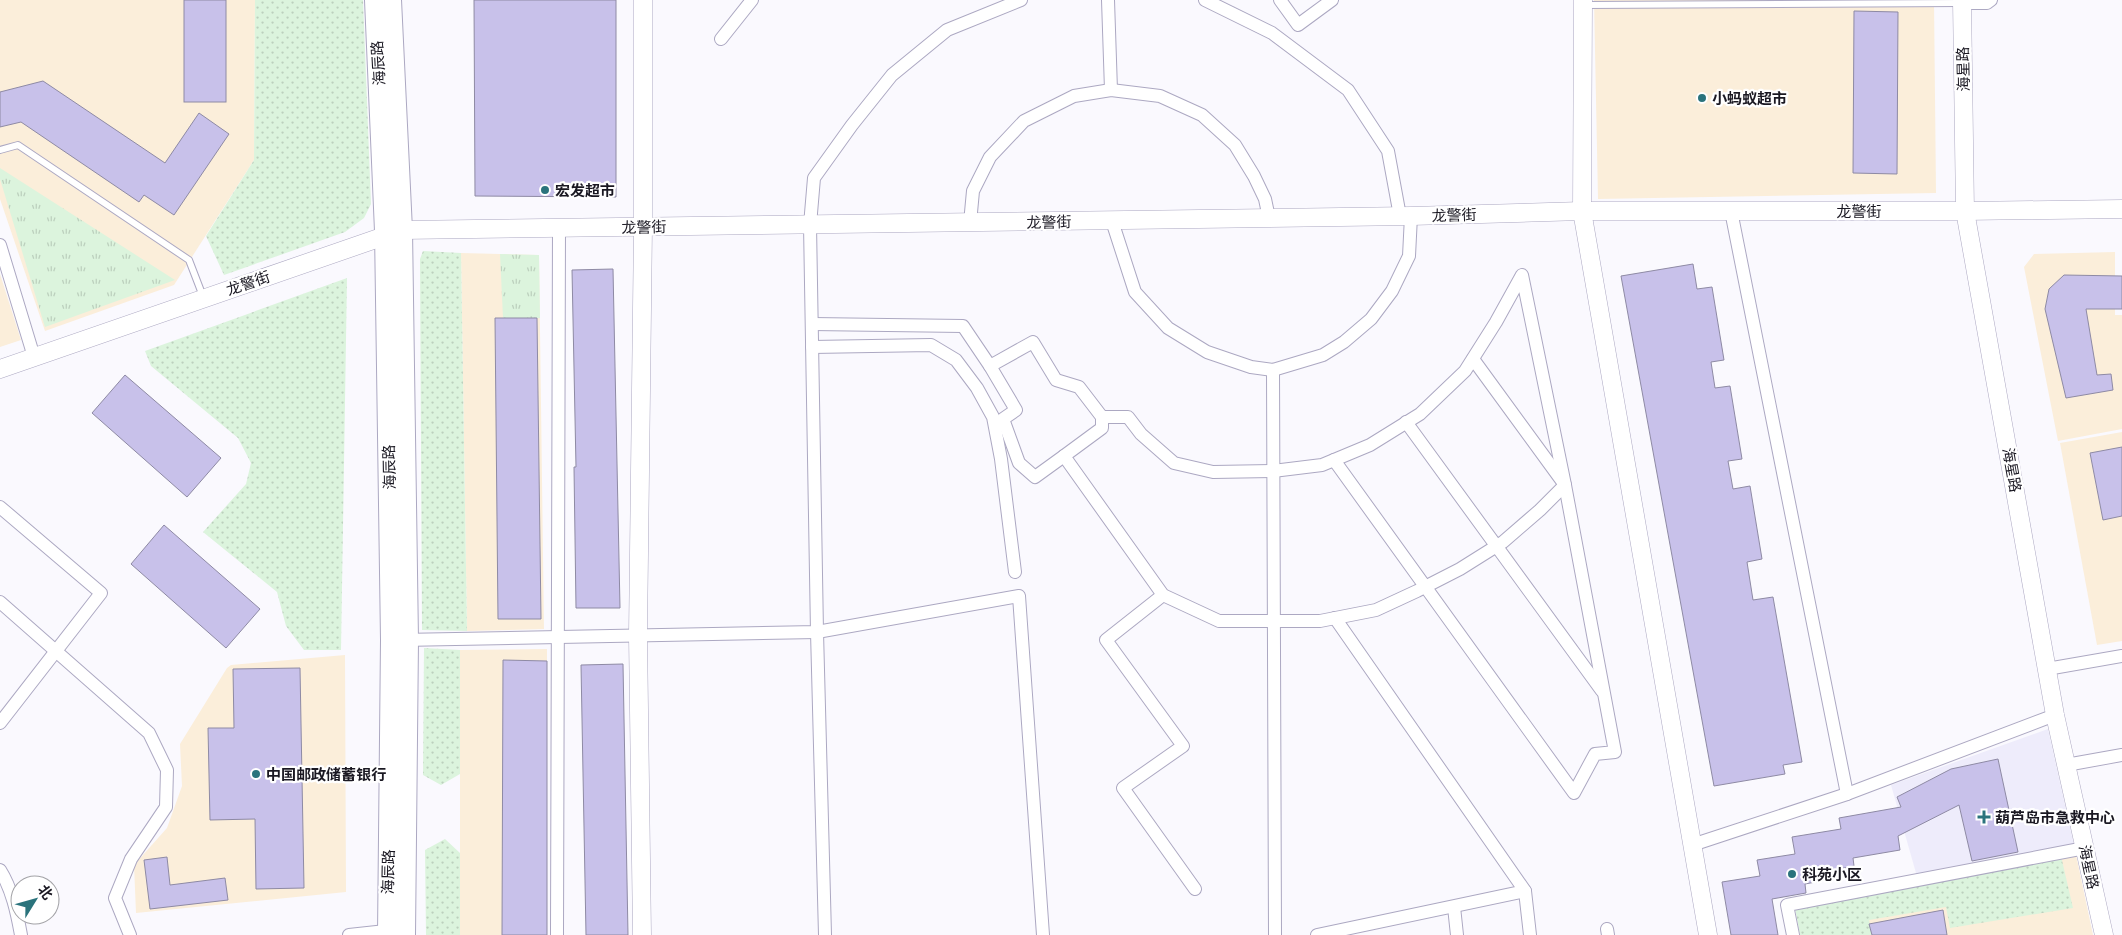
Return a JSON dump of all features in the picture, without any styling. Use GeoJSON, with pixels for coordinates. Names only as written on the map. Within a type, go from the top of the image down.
{"type":"FeatureCollection","features":[{"type":"Feature","properties":{"kind":"main road","name":"海辰路"},"geometry":{"type":"LineString","coordinates":[[375,0],[394,233]]}},
{"type":"Feature","properties":{"kind":"main road","name":"海辰路"},"geometry":{"type":"LineString","coordinates":[[391,0],[399,640],[396,933]]}},
{"type":"Feature","properties":{"kind":"street"},"geometry":{"type":"LineString","coordinates":[[642,935],[638,635],[643,227],[643,0]]}},
{"type":"Feature","properties":{"kind":"street"},"geometry":{"type":"LineString","coordinates":[[721,39],[752,0]]}},
{"type":"Feature","properties":{"kind":"street"},"geometry":{"type":"LineString","coordinates":[[825,935],[817,632],[810,225],[814,178],[852,125],[892,75],[947,30],[1021,0]]}},
{"type":"Feature","properties":{"kind":"street"},"geometry":{"type":"LineString","coordinates":[[1108,0],[1110,90]]}},
{"type":"Feature","properties":{"kind":"street"},"geometry":{"type":"LineString","coordinates":[[1112,221],[1135,292],[1168,328],[1207,352],[1251,367],[1272,370],[1324,355],[1344,342],[1371,319],[1392,291],[1410,256],[1405,216],[1388,151],[1348,90],[1272,33],[1205,0]]}},
{"type":"Feature","properties":{"kind":"street"},"geometry":{"type":"LineString","coordinates":[[1280,0],[1298,25]]}},
{"type":"Feature","properties":{"kind":"street"},"geometry":{"type":"LineString","coordinates":[[1286,44],[1298,25],[1332,0]]}},
{"type":"Feature","properties":{"kind":"street"},"geometry":{"type":"LineString","coordinates":[[1962,2],[1987,3],[1991,0]]}},
{"type":"Feature","properties":{"kind":"street"},"geometry":{"type":"LineString","coordinates":[[1583,2],[1582,211],[1708,935]]}},
{"type":"Feature","properties":{"kind":"street","name":"海星路"},"geometry":{"type":"LineString","coordinates":[[1962,2],[1966,211],[2055,715],[2104,935]]}},
{"type":"Feature","properties":{"kind":"street"},"geometry":{"type":"LineString","coordinates":[[970,223],[973,191],[990,157],[1024,121],[1074,96],[1110,90],[1160,96],[1202,115],[1236,145],[1265,200],[1269,218]]}},
{"type":"Feature","properties":{"kind":"street","name":"龙警街"},"geometry":{"type":"LineString","coordinates":[[0,369],[394,233],[558,228],[1112,221],[1582,211],[1731,212],[2122,209]]}},
{"type":"Feature","properties":{"kind":"street"},"geometry":{"type":"LineString","coordinates":[[1731,212],[1847,794]]}},
{"type":"Feature","properties":{"kind":"street"},"geometry":{"type":"LineString","coordinates":[[557,935],[558,228]]}},
{"type":"Feature","properties":{"kind":"street"},"geometry":{"type":"LineString","coordinates":[[0,245],[34,357]]}},
{"type":"Feature","properties":{"kind":"street"},"geometry":{"type":"LineString","coordinates":[[1102,417],[1128,417],[1141,434],[1174,463],[1213,472],[1272,471],[1322,466],[1334,460],[1370,445],[1420,414],[1465,371],[1496,322],[1522,275],[1565,485],[1615,752],[1594,754],[1574,793],[1334,460]]}},
{"type":"Feature","properties":{"kind":"street"},"geometry":{"type":"LineString","coordinates":[[812,324],[963,326],[1016,410],[1003,419],[1019,463],[1035,477],[1102,428],[1102,417],[1079,387],[1056,380],[1032,342],[990,366]]}},
{"type":"Feature","properties":{"kind":"street"},"geometry":{"type":"LineString","coordinates":[[812,347],[931,345],[956,360],[977,388],[993,417],[1001,459],[1016,572]]}},
{"type":"Feature","properties":{"kind":"street"},"geometry":{"type":"LineString","coordinates":[[1473,359],[1565,485]]}},
{"type":"Feature","properties":{"kind":"street"},"geometry":{"type":"LineString","coordinates":[[1272,370],[1275,935]]}},
{"type":"Feature","properties":{"kind":"street"},"geometry":{"type":"LineString","coordinates":[[1406,422],[1604,694]]}},
{"type":"Feature","properties":{"kind":"street"},"geometry":{"type":"LineString","coordinates":[[1064,456],[1162,595],[1219,621],[1320,621],[1376,610],[1426,586],[1496,546],[1540,510],[1565,485]]}},
{"type":"Feature","properties":{"kind":"street"},"geometry":{"type":"LineString","coordinates":[[0,507],[101,594],[0,723]]}},
{"type":"Feature","properties":{"kind":"street"},"geometry":{"type":"LineString","coordinates":[[1162,595],[1106,640],[1182,746],[1123,788],[1195,888]]}},
{"type":"Feature","properties":{"kind":"street"},"geometry":{"type":"LineString","coordinates":[[399,640],[817,632],[1019,596],[1043,935]]}},
{"type":"Feature","properties":{"kind":"street"},"geometry":{"type":"LineString","coordinates":[[0,602],[149,733],[167,770],[166,807],[131,859],[115,898],[130,935]]}},
{"type":"Feature","properties":{"kind":"street"},"geometry":{"type":"LineString","coordinates":[[1334,618],[1525,891],[1530,935]]}},
{"type":"Feature","properties":{"kind":"street"},"geometry":{"type":"LineString","coordinates":[[2047,669],[2122,656]]}},
{"type":"Feature","properties":{"kind":"street"},"geometry":{"type":"LineString","coordinates":[[1692,845],[1847,794],[2055,715]]}},
{"type":"Feature","properties":{"kind":"street"},"geometry":{"type":"LineString","coordinates":[[2066,765],[2122,755]]}},
{"type":"Feature","properties":{"kind":"street"},"geometry":{"type":"LineString","coordinates":[[1792,935],[1787,905],[2085,848]]}},
{"type":"Feature","properties":{"kind":"street"},"geometry":{"type":"LineString","coordinates":[[0,870],[5,878],[18,917],[21,935]]}},
{"type":"Feature","properties":{"kind":"street"},"geometry":{"type":"LineString","coordinates":[[1317,935],[1525,891]]}},
{"type":"Feature","properties":{"kind":"street"},"geometry":{"type":"LineString","coordinates":[[1454,907],[1457,935]]}},
{"type":"Feature","properties":{"kind":"street"},"geometry":{"type":"LineString","coordinates":[[349,935],[396,933]]}},
{"type":"Feature","properties":{"kind":"lane"},"geometry":{"type":"LineString","coordinates":[[1583,2],[1962,2]]}},
{"type":"Feature","properties":{"kind":"lane"},"geometry":{"type":"LineString","coordinates":[[0,150],[18,145],[189,260],[204,299]]}},
{"type":"Feature","properties":{"kind":"shaded area"},"geometry":{"type":"Polygon","coordinates":[[[0,0],[255,0],[254,160],[174,285],[45,331],[0,199],[0,0]]]}},
{"type":"Feature","properties":{"kind":"shaded area"},"geometry":{"type":"Polygon","coordinates":[[[1594,0],[1934,0],[1936,193],[1598,199],[1594,0]]]}},
{"type":"Feature","properties":{"kind":"shaded area"},"geometry":{"type":"Polygon","coordinates":[[[2115,252],[2115,315],[2122,315],[2122,429],[2058,441],[2024,267],[2034,254],[2115,252]]]}},
{"type":"Feature","properties":{"kind":"shaded area"},"geometry":{"type":"Polygon","coordinates":[[[461,253],[539,255],[544,629],[467,631],[461,253]]]}},
{"type":"Feature","properties":{"kind":"shaded area"},"geometry":{"type":"Polygon","coordinates":[[[0,274],[21,340],[0,347],[0,274]]]}},
{"type":"Feature","properties":{"kind":"shaded area"},"geometry":{"type":"Polygon","coordinates":[[[2122,432],[2122,641],[2097,645],[2060,443],[2122,432]]]}},
{"type":"Feature","properties":{"kind":"shaded area"},"geometry":{"type":"Polygon","coordinates":[[[547,649],[547,935],[460,935],[460,650],[547,649]]]}},
{"type":"Feature","properties":{"kind":"shaded area"},"geometry":{"type":"Polygon","coordinates":[[[345,655],[346,892],[136,913],[134,865],[167,828],[182,786],[180,744],[227,668],[231,665],[345,655]]]}},
{"type":"Feature","properties":{"kind":"shaded area","name":"葫芦岛市急救中心"},"geometry":{"type":"Polygon","coordinates":[[[2048,729],[2075,850],[1918,880],[1891,785],[2048,729]]]}},
{"type":"Feature","properties":{"kind":"shaded area"},"geometry":{"type":"Polygon","coordinates":[[[2075,850],[2093,935],[1800,935],[2075,850]]]}},
{"type":"Feature","properties":{"kind":"green space"},"geometry":{"type":"Polygon","coordinates":[[[255,0],[363,0],[371,204],[364,218],[345,232],[224,275],[206,236],[254,160],[255,0]]]}},
{"type":"Feature","properties":{"kind":"green space"},"geometry":{"type":"Polygon","coordinates":[[[0,168],[175,280],[45,327],[0,179],[0,168]]]}},
{"type":"Feature","properties":{"kind":"green space"},"geometry":{"type":"Polygon","coordinates":[[[423,251],[461,253],[467,631],[422,630],[420,259],[423,251]]]}},
{"type":"Feature","properties":{"kind":"green space"},"geometry":{"type":"Polygon","coordinates":[[[500,254],[539,255],[540,318],[503,318],[500,254]]]}},
{"type":"Feature","properties":{"kind":"green space"},"geometry":{"type":"Polygon","coordinates":[[[347,278],[341,650],[304,650],[286,626],[277,592],[203,532],[246,484],[251,463],[238,438],[151,366],[145,351],[347,278]]]}},
{"type":"Feature","properties":{"kind":"green space"},"geometry":{"type":"Polygon","coordinates":[[[424,648],[460,650],[460,774],[441,785],[423,775],[424,648]]]}},
{"type":"Feature","properties":{"kind":"green space"},"geometry":{"type":"Polygon","coordinates":[[[445,839],[460,853],[460,935],[426,935],[425,850],[445,839]]]}},
{"type":"Feature","properties":{"kind":"green space"},"geometry":{"type":"Polygon","coordinates":[[[2061,856],[2073,908],[1950,928],[1946,907],[1869,920],[1872,935],[1800,935],[1795,908],[2061,856]]]}},
{"type":"Feature","properties":{"kind":"building"},"geometry":{"type":"Polygon","coordinates":[[[184,0],[226,0],[226,102],[184,102],[184,0]]]}},
{"type":"Feature","properties":{"kind":"building"},"geometry":{"type":"Polygon","coordinates":[[[474,0],[616,0],[616,197],[475,196],[474,0]]]}},
{"type":"Feature","properties":{"kind":"building"},"geometry":{"type":"Polygon","coordinates":[[[1854,11],[1898,12],[1897,174],[1853,173],[1854,11]]]}},
{"type":"Feature","properties":{"kind":"building"},"geometry":{"type":"Polygon","coordinates":[[[43,81],[165,163],[199,113],[229,134],[174,215],[144,195],[139,202],[21,122],[0,127],[0,92],[43,81]]]}},
{"type":"Feature","properties":{"kind":"building"},"geometry":{"type":"Polygon","coordinates":[[[1693,264],[1697,289],[1712,287],[1724,360],[1711,362],[1715,388],[1730,386],[1742,459],[1728,461],[1733,489],[1750,486],[1762,559],[1747,562],[1753,600],[1773,597],[1802,762],[1783,765],[1785,774],[1714,786],[1621,276],[1693,264]]]}},
{"type":"Feature","properties":{"kind":"building"},"geometry":{"type":"Polygon","coordinates":[[[613,269],[620,608],[576,608],[574,467],[576,467],[572,270],[613,269]]]}},
{"type":"Feature","properties":{"kind":"building"},"geometry":{"type":"Polygon","coordinates":[[[2064,275],[2122,276],[2122,309],[2086,309],[2097,375],[2111,374],[2113,390],[2066,398],[2045,309],[2049,289],[2064,275]]]}},
{"type":"Feature","properties":{"kind":"building"},"geometry":{"type":"Polygon","coordinates":[[[495,318],[537,318],[541,619],[498,619],[495,318]]]}},
{"type":"Feature","properties":{"kind":"building"},"geometry":{"type":"Polygon","coordinates":[[[125,375],[221,458],[187,497],[92,413],[125,375]]]}},
{"type":"Feature","properties":{"kind":"building"},"geometry":{"type":"Polygon","coordinates":[[[2122,447],[2122,516],[2103,520],[2090,453],[2122,447]]]}},
{"type":"Feature","properties":{"kind":"building"},"geometry":{"type":"Polygon","coordinates":[[[164,525],[260,609],[226,648],[131,564],[164,525]]]}},
{"type":"Feature","properties":{"kind":"building"},"geometry":{"type":"Polygon","coordinates":[[[503,660],[547,661],[547,935],[502,935],[503,660]]]}},
{"type":"Feature","properties":{"kind":"building"},"geometry":{"type":"Polygon","coordinates":[[[623,664],[628,935],[586,935],[581,665],[623,664]]]}},
{"type":"Feature","properties":{"kind":"building","name":"中国邮政储蓄银行"},"geometry":{"type":"Polygon","coordinates":[[[300,668],[304,888],[256,889],[255,819],[210,820],[208,728],[234,728],[233,669],[300,668]]]}},
{"type":"Feature","properties":{"kind":"building"},"geometry":{"type":"Polygon","coordinates":[[[1998,759],[2018,852],[1972,861],[1959,805],[1898,836],[1900,850],[1853,858],[1854,866],[1825,872],[1826,880],[1805,884],[1806,893],[1772,899],[1778,935],[1731,935],[1722,882],[1760,876],[1757,860],[1795,854],[1792,837],[1841,829],[1839,818],[1901,807],[1897,797],[1951,769],[1998,759]]]}},
{"type":"Feature","properties":{"kind":"building"},"geometry":{"type":"Polygon","coordinates":[[[167,857],[170,885],[225,878],[228,900],[150,909],[144,860],[167,857]]]}},
{"type":"Feature","properties":{"kind":"building"},"geometry":{"type":"Polygon","coordinates":[[[1943,910],[1947,935],[1872,935],[1869,924],[1943,910]]]}},
{"type":"Feature","properties":{"kind":"place","name":"小蚂蚁超市"},"geometry":{"type":"Point","coordinates":[1702,98]}},
{"type":"Feature","properties":{"kind":"place","name":"宏发超市"},"geometry":{"type":"Point","coordinates":[545,190]}},
{"type":"Feature","properties":{"kind":"place","name":"中国邮政储蓄银行"},"geometry":{"type":"Point","coordinates":[256,774]}},
{"type":"Feature","properties":{"kind":"place","name":"葫芦岛市急救中心"},"geometry":{"type":"Point","coordinates":[1984,817]}},
{"type":"Feature","properties":{"kind":"place","name":"科苑小区"},"geometry":{"type":"Point","coordinates":[1792,874]}}]}
